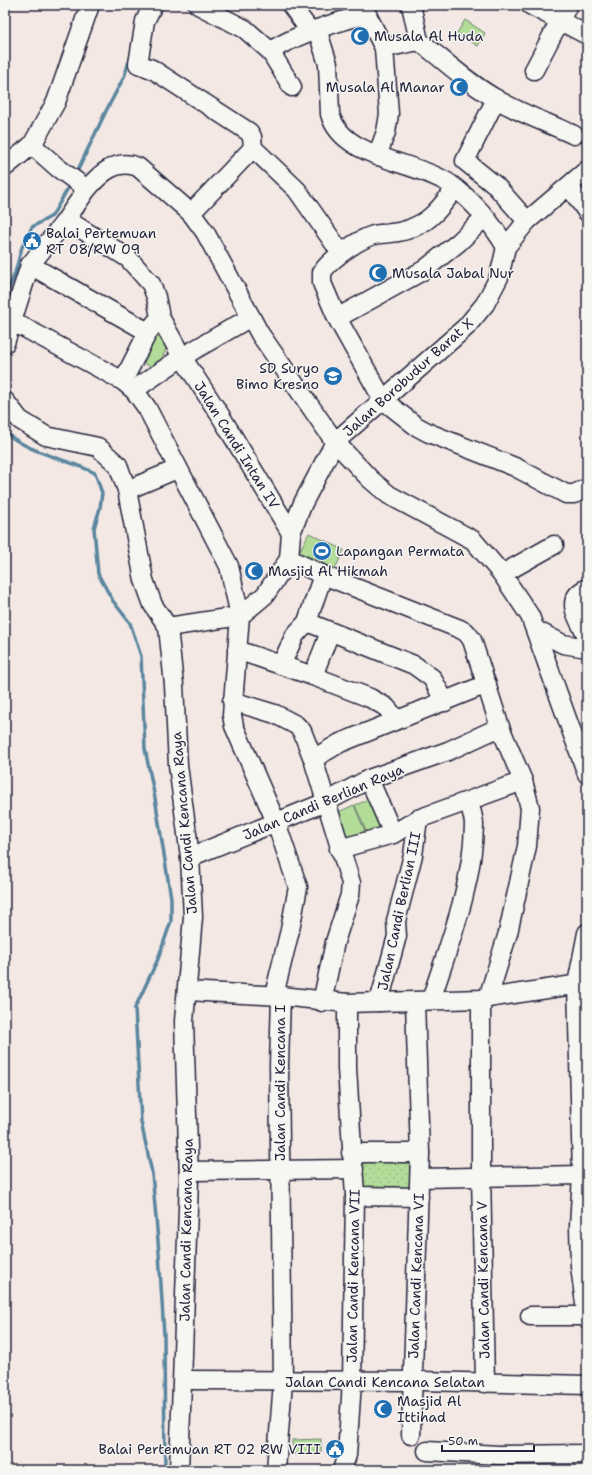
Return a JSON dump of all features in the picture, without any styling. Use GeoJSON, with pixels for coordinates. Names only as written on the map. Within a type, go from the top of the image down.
{"type":"FeatureCollection","features":[{"type":"Feature","properties":{"kind":"street"},"geometry":{"type":"LineString","coordinates":[[5,167],[32,145],[56,102],[90,5]]}},
{"type":"Feature","properties":{"kind":"street"},"geometry":{"type":"LineString","coordinates":[[153,5],[145,21],[138,64],[152,69],[249,132],[252,137],[253,148],[297,190],[341,253]]}},
{"type":"Feature","properties":{"kind":"street"},"geometry":{"type":"LineString","coordinates":[[198,5],[245,29],[270,51],[292,87]]}},
{"type":"Feature","properties":{"kind":"street"},"geometry":{"type":"LineString","coordinates":[[291,5],[314,30],[328,64],[331,121],[344,135],[361,148],[377,156],[413,168],[449,184],[495,227],[506,247]]}},
{"type":"Feature","properties":{"kind":"street"},"geometry":{"type":"LineString","coordinates":[[411,5],[418,41],[496,100],[537,120],[574,135]]}},
{"type":"Feature","properties":{"kind":"street"},"geometry":{"type":"LineString","coordinates":[[530,5],[564,12],[587,35]]}},
{"type":"Feature","properties":{"kind":"street"},"geometry":{"type":"LineString","coordinates":[[270,51],[314,30],[364,10],[384,48],[389,114],[386,132],[377,156]]}},
{"type":"Feature","properties":{"kind":"street"},"geometry":{"type":"LineString","coordinates":[[534,70],[564,12]]}},
{"type":"Feature","properties":{"kind":"street"},"geometry":{"type":"LineString","coordinates":[[384,48],[418,41]]}},
{"type":"Feature","properties":{"kind":"street"},"geometry":{"type":"LineString","coordinates":[[496,100],[465,161],[496,186],[527,220]]}},
{"type":"Feature","properties":{"kind":"street"},"geometry":{"type":"LineString","coordinates":[[32,145],[58,168],[83,186]]}},
{"type":"Feature","properties":{"kind":"street"},"geometry":{"type":"LineString","coordinates":[[191,213],[253,148]]}},
{"type":"Feature","properties":{"kind":"street"},"geometry":{"type":"LineString","coordinates":[[5,343],[10,322],[30,265],[63,224],[83,186],[110,168],[126,163],[138,167],[191,213],[205,232],[260,334],[335,442],[370,479],[389,495],[473,540],[502,574],[530,616],[536,630],[587,774]]}},
{"type":"Feature","properties":{"kind":"street"},"geometry":{"type":"LineString","coordinates":[[578,178],[587,212]]}},
{"type":"Feature","properties":{"kind":"street","name":"Jalan Borobudur Barat X"},"geometry":{"type":"LineString","coordinates":[[335,442],[466,327],[485,304],[499,277],[506,247],[527,220],[578,178]]}},
{"type":"Feature","properties":{"kind":"street"},"geometry":{"type":"LineString","coordinates":[[455,189],[427,220],[418,226],[405,231],[379,234],[368,237],[341,253],[325,268],[321,276],[322,283],[337,318],[383,400],[416,426],[429,433],[504,462],[566,494],[574,494],[587,488]]}},
{"type":"Feature","properties":{"kind":"street"},"geometry":{"type":"LineString","coordinates":[[337,318],[424,270],[485,217]]}},
{"type":"Feature","properties":{"kind":"street","name":"Jalan Candi Intan IV"},"geometry":{"type":"LineString","coordinates":[[63,224],[75,225],[128,258],[151,284],[156,297],[160,317],[182,357],[220,416],[291,533]]}},
{"type":"Feature","properties":{"kind":"street"},"geometry":{"type":"LineString","coordinates":[[30,265],[148,332]]}},
{"type":"Feature","properties":{"kind":"street"},"geometry":{"type":"LineString","coordinates":[[128,385],[148,332],[160,317]]}},
{"type":"Feature","properties":{"kind":"street"},"geometry":{"type":"LineString","coordinates":[[128,385],[182,357],[250,317]]}},
{"type":"Feature","properties":{"kind":"street"},"geometry":{"type":"LineString","coordinates":[[10,322],[23,326],[128,385]]}},
{"type":"Feature","properties":{"kind":"street","name":"Jalan Candi Kencana I"},"geometry":{"type":"LineString","coordinates":[[128,385],[147,408],[177,469],[229,566],[240,616],[232,715],[240,743],[276,822],[298,887],[277,996],[283,1382],[276,1470]]}},
{"type":"Feature","properties":{"kind":"street","name":"Jalan Candi Kencana Raya"},"geometry":{"type":"LineString","coordinates":[[5,401],[20,420],[46,436],[98,447],[118,465],[127,490],[144,580],[153,605],[168,627],[174,685],[178,765],[190,857],[193,917],[188,960],[184,1037],[189,1175],[179,1470]]}},
{"type":"Feature","properties":{"kind":"street"},"geometry":{"type":"LineString","coordinates":[[168,627],[240,616],[265,595],[289,559],[291,533],[304,502],[335,442]]}},
{"type":"Feature","properties":{"kind":"street"},"geometry":{"type":"LineString","coordinates":[[127,490],[177,469]]}},
{"type":"Feature","properties":{"kind":"street"},"geometry":{"type":"LineString","coordinates":[[502,574],[554,545]]}},
{"type":"Feature","properties":{"kind":"street","name":"Jalan Candi Kencana V"},"geometry":{"type":"LineString","coordinates":[[289,559],[323,575],[450,624],[467,633],[472,640],[500,727],[522,781],[530,808],[527,846],[508,933],[485,998],[481,1174],[485,1383]]}},
{"type":"Feature","properties":{"kind":"street"},"geometry":{"type":"LineString","coordinates":[[281,664],[295,635],[307,622],[323,575]]}},
{"type":"Feature","properties":{"kind":"street"},"geometry":{"type":"LineString","coordinates":[[587,588],[578,592],[574,601],[574,612],[587,636]]}},
{"type":"Feature","properties":{"kind":"street"},"geometry":{"type":"LineString","coordinates":[[307,622],[414,665],[432,678],[445,702]]}},
{"type":"Feature","properties":{"kind":"street"},"geometry":{"type":"LineString","coordinates":[[536,630],[562,644],[587,648]]}},
{"type":"Feature","properties":{"kind":"street"},"geometry":{"type":"LineString","coordinates":[[313,676],[330,632]]}},
{"type":"Feature","properties":{"kind":"street"},"geometry":{"type":"LineString","coordinates":[[237,650],[281,664],[380,703],[386,707],[397,720]]}},
{"type":"Feature","properties":{"kind":"street"},"geometry":{"type":"LineString","coordinates":[[313,759],[340,744],[487,684]]}},
{"type":"Feature","properties":{"kind":"street"},"geometry":{"type":"LineString","coordinates":[[232,701],[275,714],[296,725],[302,731],[313,759],[339,849],[351,883],[350,895],[335,942],[322,1002]]}},
{"type":"Feature","properties":{"kind":"street","name":"Jalan Candi Berlian Raya"},"geometry":{"type":"LineString","coordinates":[[190,857],[326,802],[369,779],[448,751],[500,727]]}},
{"type":"Feature","properties":{"kind":"street"},"geometry":{"type":"LineString","coordinates":[[369,779],[393,834]]}},
{"type":"Feature","properties":{"kind":"street"},"geometry":{"type":"LineString","coordinates":[[339,849],[393,834],[418,819],[469,802],[522,781]]}},
{"type":"Feature","properties":{"kind":"street","name":"Jalan Candi Kencana VI"},"geometry":{"type":"LineString","coordinates":[[411,1435],[411,1382],[420,1175],[423,1001],[465,890],[471,857],[474,824],[469,802]]}},
{"type":"Feature","properties":{"kind":"street","name":"Jalan Candi Berlian III"},"geometry":{"type":"LineString","coordinates":[[379,1002],[397,936],[396,921],[413,855],[418,819]]}},
{"type":"Feature","properties":{"kind":"street"},"geometry":{"type":"LineString","coordinates":[[530,1316],[587,1318],[580,1266],[578,1226],[582,1171],[582,984],[587,933]]}},
{"type":"Feature","properties":{"kind":"street"},"geometry":{"type":"LineString","coordinates":[[187,991],[277,996],[322,1002],[347,1003],[485,998],[582,984]]}},
{"type":"Feature","properties":{"kind":"street","name":"Jalan Candi Kencana VII"},"geometry":{"type":"LineString","coordinates":[[346,1465],[352,1382],[355,1196],[347,1068],[347,1003]]}},
{"type":"Feature","properties":{"kind":"street"},"geometry":{"type":"LineString","coordinates":[[189,1175],[280,1173],[353,1166],[420,1153]]}},
{"type":"Feature","properties":{"kind":"street"},"geometry":{"type":"LineString","coordinates":[[420,1175],[582,1171]]}},
{"type":"Feature","properties":{"kind":"street"},"geometry":{"type":"LineString","coordinates":[[355,1196],[418,1197]]}},
{"type":"Feature","properties":{"kind":"street","name":"Jalan Candi Kencana Selatan"},"geometry":{"type":"LineString","coordinates":[[183,1380],[587,1385]]}},
{"type":"Feature","properties":{"kind":"street"},"geometry":{"type":"LineString","coordinates":[[427,1451],[522,1456],[586,1455]]}},
{"type":"Feature","properties":{"kind":"green space"},"geometry":{"type":"Polygon","coordinates":[[[465,20],[485,33],[478,46],[457,33],[465,20]]]}},
{"type":"Feature","properties":{"kind":"green space"},"geometry":{"type":"Polygon","coordinates":[[[151,334],[169,342],[157,370],[139,361],[151,334]]]}},
{"type":"Feature","properties":{"kind":"green space","name":"Lapangan Permata"},"geometry":{"type":"Polygon","coordinates":[[[309,533],[344,550],[335,569],[299,552],[309,533]]]}},
{"type":"Feature","properties":{"kind":"green space"},"geometry":{"type":"Polygon","coordinates":[[[376,797],[388,827],[368,836],[355,805],[376,797]]]}},
{"type":"Feature","properties":{"kind":"green space"},"geometry":{"type":"Polygon","coordinates":[[[354,805],[367,836],[347,844],[334,814],[354,805]]]}},
{"type":"Feature","properties":{"kind":"green space"},"geometry":{"type":"Polygon","coordinates":[[[360,1157],[414,1158],[413,1194],[359,1193],[360,1157]]]}},
{"type":"Feature","properties":{"kind":"green space"},"geometry":{"type":"Polygon","coordinates":[[[321,1439],[321,1454],[293,1454],[292,1440],[321,1439]]]}},
{"type":"Feature","properties":{"kind":"waterway"},"geometry":{"type":"LineString","coordinates":[[76,174],[124,77],[130,59]]}},
{"type":"Feature","properties":{"kind":"waterway"},"geometry":{"type":"LineString","coordinates":[[5,298],[15,273],[22,247],[32,227],[52,216],[71,183]]}},
{"type":"Feature","properties":{"kind":"waterway"},"geometry":{"type":"LineString","coordinates":[[5,432],[26,446],[95,473],[102,493],[100,508],[94,528],[98,574],[113,601],[130,623],[141,656],[145,749],[155,798],[171,898],[171,921],[158,959],[135,1008],[141,1122],[152,1173],[159,1252],[164,1335],[165,1470]]}},
{"type":"Feature","properties":{"kind":"place","name":"Musala Al Huda"},"geometry":{"type":"Point","coordinates":[360,36]}},
{"type":"Feature","properties":{"kind":"place","name":"Musala Al Manar"},"geometry":{"type":"Point","coordinates":[459,87]}},
{"type":"Feature","properties":{"kind":"place","name":"Balai Pertemuan RT 08/RW 09"},"geometry":{"type":"Point","coordinates":[32,241]}},
{"type":"Feature","properties":{"kind":"place","name":"Musala Jabal Nur"},"geometry":{"type":"Point","coordinates":[378,273]}},
{"type":"Feature","properties":{"kind":"place","name":"SD Suryo Bimo Kresno"},"geometry":{"type":"Point","coordinates":[333,376]}},
{"type":"Feature","properties":{"kind":"place","name":"Lapangan Permata"},"geometry":{"type":"Point","coordinates":[322,551]}},
{"type":"Feature","properties":{"kind":"place","name":"Masjid Al Hikmah"},"geometry":{"type":"Point","coordinates":[254,571]}},
{"type":"Feature","properties":{"kind":"place","name":"Masjid Al Ittihad"},"geometry":{"type":"Point","coordinates":[383,1409]}},
{"type":"Feature","properties":{"kind":"place","name":"Balai Pertemuan RT 02 RW VIII"},"geometry":{"type":"Point","coordinates":[335,1449]}}]}
